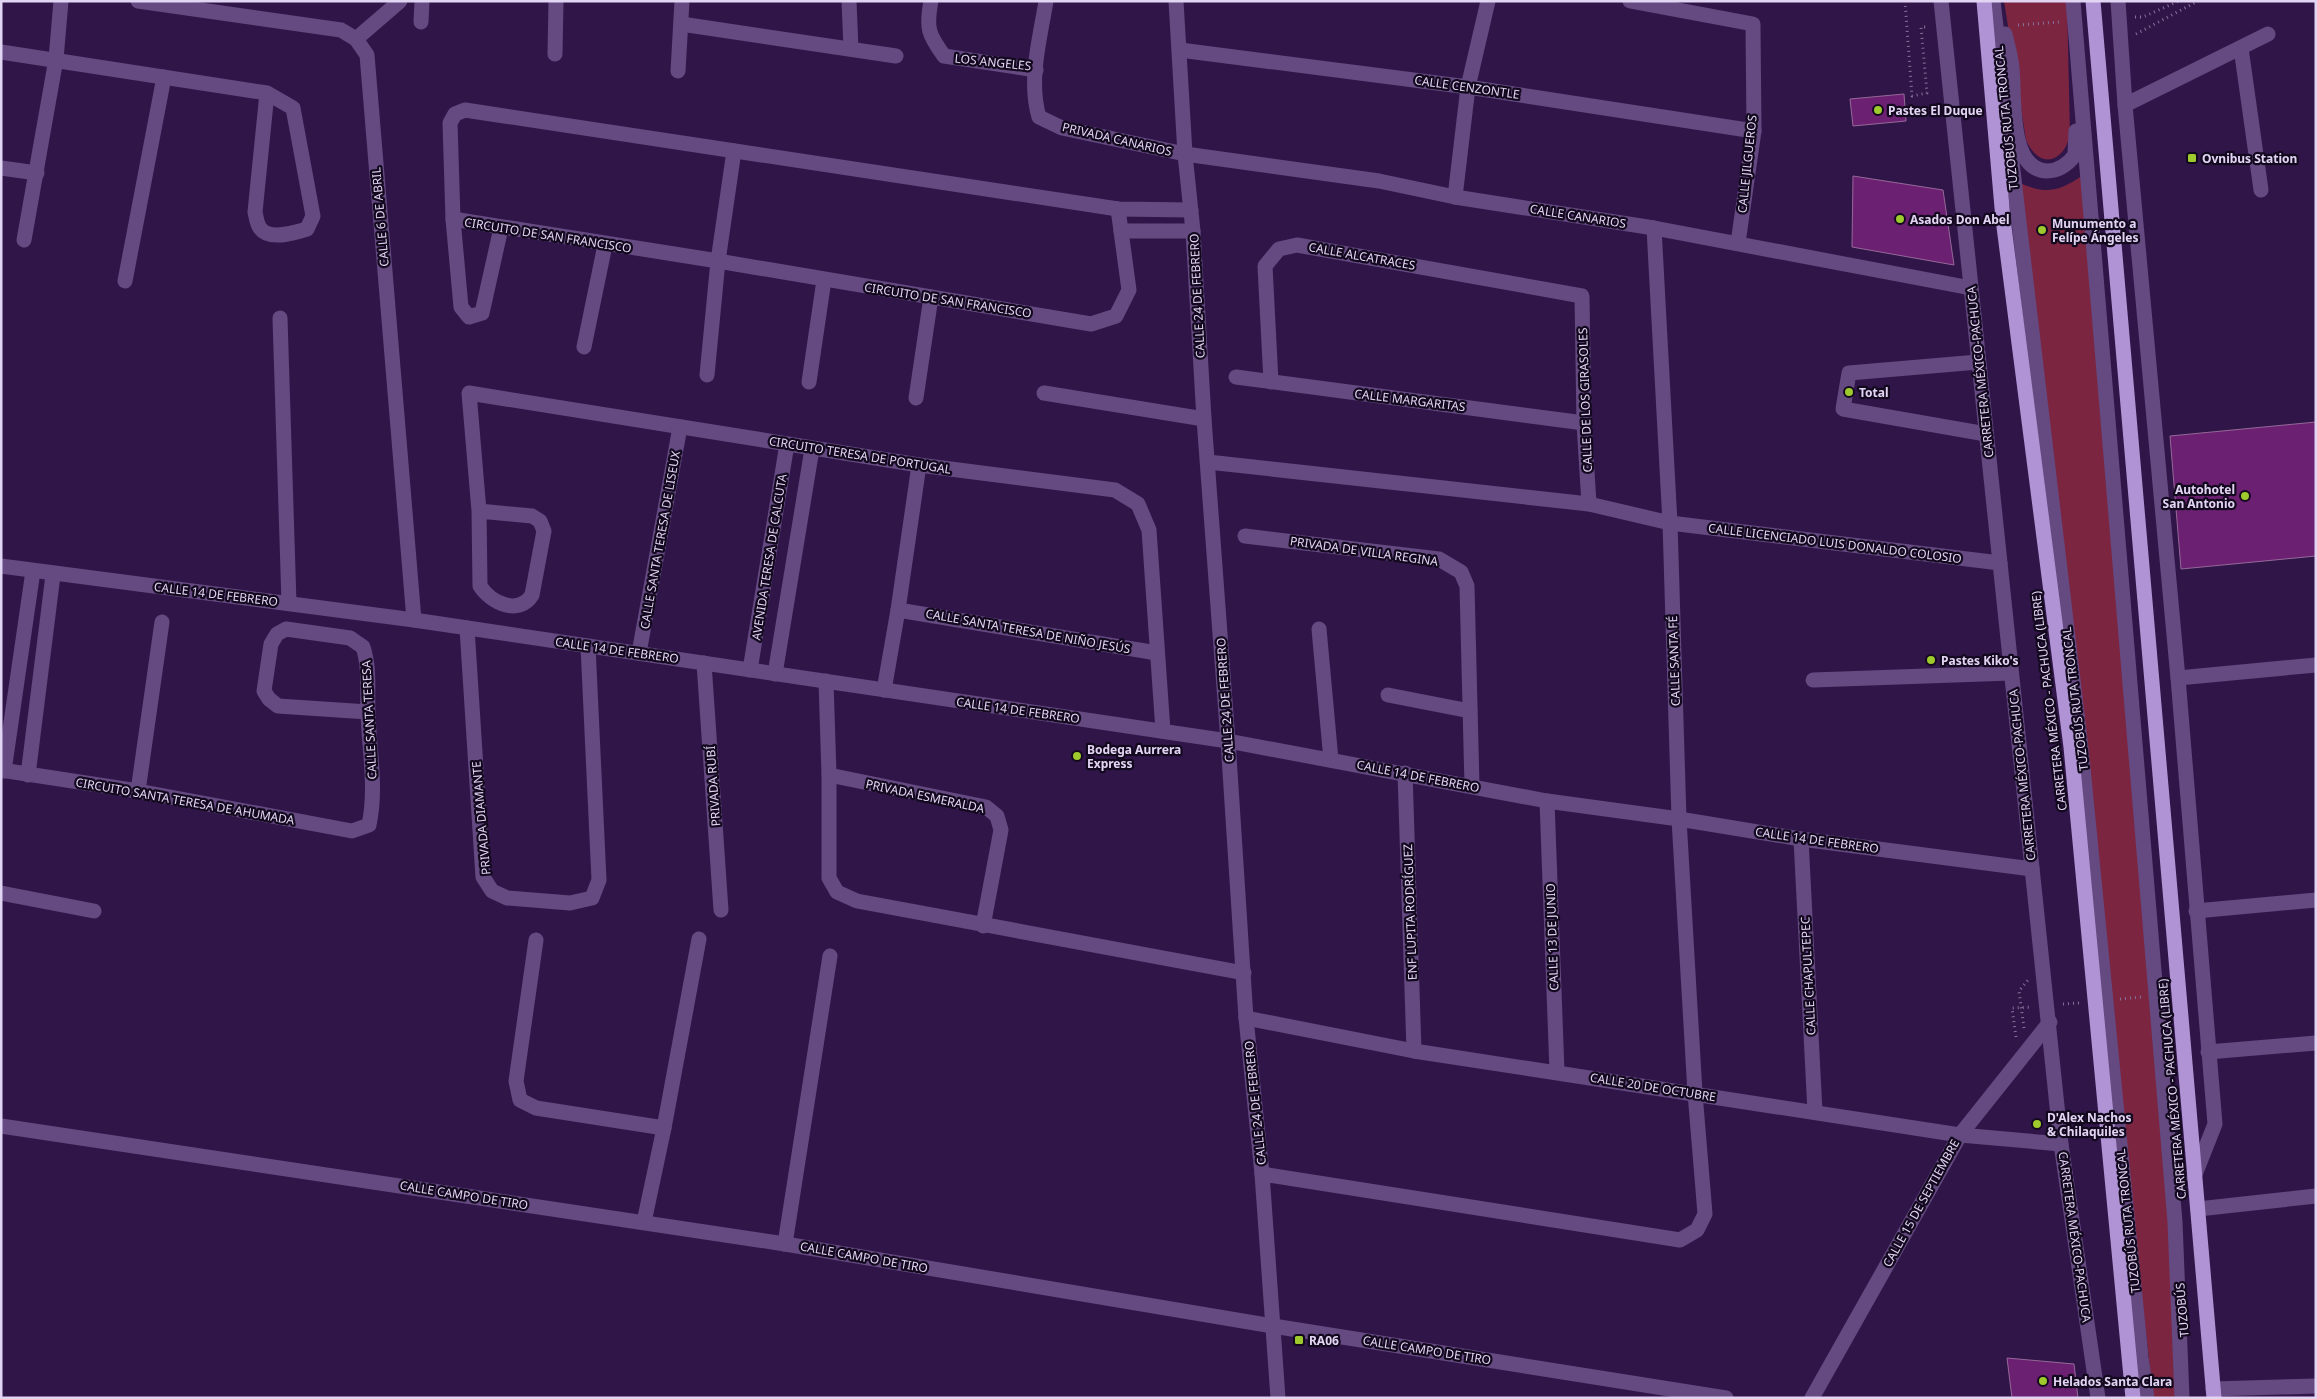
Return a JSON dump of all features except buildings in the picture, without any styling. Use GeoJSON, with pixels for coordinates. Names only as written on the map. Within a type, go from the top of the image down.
{"type":"FeatureCollection","features":[{"type":"Feature","properties":{"kind":"highway","name":"CARRETERA MÉXICO - PACHUCA (LIBRE)"},"geometry":{"type":"LineString","coordinates":[[1984,1],[2003,220],[2071,747],[2133,1398]]}},
{"type":"Feature","properties":{"kind":"highway","name":"CARRETERA MÉXICO - PACHUCA (LIBRE)"},"geometry":{"type":"LineString","coordinates":[[2093,1],[2213,1394]]}},
{"type":"Feature","properties":{"kind":"street"},"geometry":{"type":"LineString","coordinates":[[24,240],[56,59],[61,1]]}},
{"type":"Feature","properties":{"kind":"street"},"geometry":{"type":"LineString","coordinates":[[138,1],[341,30],[356,39],[400,1]]}},
{"type":"Feature","properties":{"kind":"street"},"geometry":{"type":"LineString","coordinates":[[421,22],[422,1]]}},
{"type":"Feature","properties":{"kind":"street"},"geometry":{"type":"LineString","coordinates":[[555,54],[556,1]]}},
{"type":"Feature","properties":{"kind":"street"},"geometry":{"type":"LineString","coordinates":[[678,71],[682,1]]}},
{"type":"Feature","properties":{"kind":"street"},"geometry":{"type":"LineString","coordinates":[[849,1],[851,49]]}},
{"type":"Feature","properties":{"kind":"street","name":"LOS ANGELES"},"geometry":{"type":"LineString","coordinates":[[931,1],[927,22],[932,41],[944,56],[1036,70],[1046,1]]}},
{"type":"Feature","properties":{"kind":"street","name":"CALLE 24 DE FEBRERO"},"geometry":{"type":"LineString","coordinates":[[1176,1],[1185,154],[1193,231],[1204,419],[1246,1018],[1262,1174],[1278,1398]]}},
{"type":"Feature","properties":{"kind":"street"},"geometry":{"type":"LineString","coordinates":[[1456,197],[1468,86],[1488,1]]}},
{"type":"Feature","properties":{"kind":"street","name":"CALLE JILGUEROS"},"geometry":{"type":"LineString","coordinates":[[1630,1],[1753,24],[1754,132],[1738,243]]}},
{"type":"Feature","properties":{"kind":"street","name":"CARRETERA MÉXICO-PACHUCA"},"geometry":{"type":"LineString","coordinates":[[1941,1],[2032,869],[2050,1022],[2061,1144],[2098,1398]]}},
{"type":"Feature","properties":{"kind":"street","name":"TUZOBÚS RUTA TRONCAL"},"geometry":{"type":"LineString","coordinates":[[1993,1],[2081,748],[2141,1357],[2147,1398]]}},
{"type":"Feature","properties":{"kind":"street"},"geometry":{"type":"LineString","coordinates":[[1998,1],[2012,66],[2017,132],[2021,152],[2026,161],[2034,168],[2044,171],[2055,171],[2075,155],[2077,140],[2073,64],[2073,1]]}},
{"type":"Feature","properties":{"kind":"street"},"geometry":{"type":"LineString","coordinates":[[2073,1],[2174,1222],[2182,1398]]}},
{"type":"Feature","properties":{"kind":"street"},"geometry":{"type":"LineString","coordinates":[[2119,2],[2125,106],[2178,678],[2215,1124],[2194,1177]]}},
{"type":"Feature","properties":{"kind":"street"},"geometry":{"type":"LineString","coordinates":[[681,24],[896,56]]}},
{"type":"Feature","properties":{"kind":"street"},"geometry":{"type":"LineString","coordinates":[[2125,106],[2268,34]]}},
{"type":"Feature","properties":{"kind":"street","name":"CALLE 6 DE ABRIL"},"geometry":{"type":"LineString","coordinates":[[356,39],[367,55],[414,620]]}},
{"type":"Feature","properties":{"kind":"street"},"geometry":{"type":"LineString","coordinates":[[2241,48],[2261,190]]}},
{"type":"Feature","properties":{"kind":"street","name":"CALLE CENZONTLE"},"geometry":{"type":"LineString","coordinates":[[1180,50],[1468,86],[1754,132]]}},
{"type":"Feature","properties":{"kind":"street"},"geometry":{"type":"LineString","coordinates":[[1,52],[267,93],[293,108],[312,216],[307,229],[292,233],[269,234],[260,228],[255,212],[267,93]]}},
{"type":"Feature","properties":{"kind":"street","name":"PRIVADA CANARIOS"},"geometry":{"type":"LineString","coordinates":[[1036,70],[1035,102],[1039,118],[1062,128],[1185,154]]}},
{"type":"Feature","properties":{"kind":"street"},"geometry":{"type":"LineString","coordinates":[[125,281],[164,77]]}},
{"type":"Feature","properties":{"kind":"street","name":"CIRCUITO DE SAN FRANCISCO"},"geometry":{"type":"LineString","coordinates":[[1118,209],[1129,290],[1116,316],[1091,324],[718,261],[605,245],[453,219],[450,123],[455,114],[465,110],[1118,209],[1191,210]]}},
{"type":"Feature","properties":{"kind":"street"},"geometry":{"type":"LineString","coordinates":[[707,375],[718,261],[734,151]]}},
{"type":"Feature","properties":{"kind":"street","name":"CALLE CANARIOS"},"geometry":{"type":"LineString","coordinates":[[1185,154],[1379,181],[1456,197],[1738,243],[1970,288]]}},
{"type":"Feature","properties":{"kind":"street"},"geometry":{"type":"LineString","coordinates":[[1,168],[37,173]]}},
{"type":"Feature","properties":{"kind":"street"},"geometry":{"type":"LineString","coordinates":[[453,219],[461,307],[469,316],[482,313],[501,228]]}},
{"type":"Feature","properties":{"kind":"street","name":"CALLE SANTA FÉ"},"geometry":{"type":"LineString","coordinates":[[1262,1174],[1680,1240],[1696,1230],[1705,1214],[1695,1093],[1679,819],[1670,523],[1654,228]]}},
{"type":"Feature","properties":{"kind":"street"},"geometry":{"type":"LineString","coordinates":[[1121,231],[1193,231]]}},
{"type":"Feature","properties":{"kind":"street"},"geometry":{"type":"LineString","coordinates":[[584,347],[605,245]]}},
{"type":"Feature","properties":{"kind":"street","name":"CALLE ALCATRACES"},"geometry":{"type":"LineString","coordinates":[[1271,382],[1265,266],[1279,248],[1297,245],[1582,296]]}},
{"type":"Feature","properties":{"kind":"street"},"geometry":{"type":"LineString","coordinates":[[809,382],[824,280]]}},
{"type":"Feature","properties":{"kind":"street","name":"CALLE DE LOS GIRASOLES"},"geometry":{"type":"LineString","coordinates":[[1582,296],[1584,423],[1589,504]]}},
{"type":"Feature","properties":{"kind":"street"},"geometry":{"type":"LineString","coordinates":[[916,398],[931,297]]}},
{"type":"Feature","properties":{"kind":"street"},"geometry":{"type":"LineString","coordinates":[[280,318],[289,603]]}},
{"type":"Feature","properties":{"kind":"street"},"geometry":{"type":"LineString","coordinates":[[1978,362],[1849,373],[1843,409],[1986,434]]}},
{"type":"Feature","properties":{"kind":"street","name":"CALLE MARGARITAS"},"geometry":{"type":"LineString","coordinates":[[1236,377],[1584,423]]}},
{"type":"Feature","properties":{"kind":"street","name":"CIRCUITO TERESA DE PORTUGAL"},"geometry":{"type":"LineString","coordinates":[[479,511],[532,516],[540,521],[544,531],[532,595],[527,603],[518,606],[494,601],[487,596],[480,586],[479,511],[469,393],[919,465],[1115,490],[1138,504],[1149,530],[1163,732]]}},
{"type":"Feature","properties":{"kind":"street"},"geometry":{"type":"LineString","coordinates":[[1044,393],[1204,419]]}},
{"type":"Feature","properties":{"kind":"street","name":"CALLE SANTA TERESA DE LISEUX"},"geometry":{"type":"LineString","coordinates":[[639,654],[680,428]]}},
{"type":"Feature","properties":{"kind":"street","name":"AVENIDA TERESA DE CALCUTA"},"geometry":{"type":"LineString","coordinates":[[750,670],[787,444]]}},
{"type":"Feature","properties":{"kind":"street","name":"AVENIDA TERESA DE CALCUTA"},"geometry":{"type":"LineString","coordinates":[[775,674],[812,448]]}},
{"type":"Feature","properties":{"kind":"street","name":"CALLE LICENCIADO LUIS DONALDO COLOSIO"},"geometry":{"type":"LineString","coordinates":[[1208,462],[1589,504],[1670,523],[2000,563]]}},
{"type":"Feature","properties":{"kind":"street"},"geometry":{"type":"LineString","coordinates":[[884,690],[898,610],[919,465]]}},
{"type":"Feature","properties":{"kind":"street","name":"PRIVADA DE VILLA REGINA"},"geometry":{"type":"LineString","coordinates":[[1245,536],[1439,559],[1460,572],[1467,586],[1472,786]]}},
{"type":"Feature","properties":{"kind":"street","name":"CALLE 14 DE FEBRERO"},"geometry":{"type":"LineString","coordinates":[[1,566],[414,620],[826,681],[1228,741],[1547,801],[1679,819],[1801,839],[2032,869]]}},
{"type":"Feature","properties":{"kind":"street"},"geometry":{"type":"LineString","coordinates":[[3,771],[33,571]]}},
{"type":"Feature","properties":{"kind":"street"},"geometry":{"type":"LineString","coordinates":[[28,776],[53,574]]}},
{"type":"Feature","properties":{"kind":"street","name":"CALLE SANTA TERESA DE NIÑO JESÚS"},"geometry":{"type":"LineString","coordinates":[[898,610],[1157,653]]}},
{"type":"Feature","properties":{"kind":"street"},"geometry":{"type":"LineString","coordinates":[[138,791],[162,622]]}},
{"type":"Feature","properties":{"kind":"street","name":"PRIVADA DIAMANTE"},"geometry":{"type":"LineString","coordinates":[[467,628],[484,877],[492,891],[507,898],[570,903],[592,898],[599,880],[588,646]]}},
{"type":"Feature","properties":{"kind":"street","name":"CALLE SANTA TERESA"},"geometry":{"type":"LineString","coordinates":[[368,712],[278,706],[268,699],[264,691],[271,644],[277,634],[286,629],[350,638],[363,646],[367,659],[368,712],[374,804],[369,825]]}},
{"type":"Feature","properties":{"kind":"street"},"geometry":{"type":"LineString","coordinates":[[1319,629],[1331,760]]}},
{"type":"Feature","properties":{"kind":"street","name":"PRIVADA RUBÍ"},"geometry":{"type":"LineString","coordinates":[[704,663],[722,910]]}},
{"type":"Feature","properties":{"kind":"street"},"geometry":{"type":"LineString","coordinates":[[2178,678],[2316,665]]}},
{"type":"Feature","properties":{"kind":"street"},"geometry":{"type":"LineString","coordinates":[[1813,680],[2012,673]]}},
{"type":"Feature","properties":{"kind":"street"},"geometry":{"type":"LineString","coordinates":[[826,681],[829,776],[829,878],[837,892],[856,901],[1244,974]]}},
{"type":"Feature","properties":{"kind":"street"},"geometry":{"type":"LineString","coordinates":[[1388,695],[1470,710]]}},
{"type":"Feature","properties":{"kind":"street","name":"CIRCUITO SANTA TERESA DE AHUMADA"},"geometry":{"type":"LineString","coordinates":[[3,771],[138,791],[352,831],[369,825]]}},
{"type":"Feature","properties":{"kind":"street","name":"ENF LUPITA RODRÍGUEZ"},"geometry":{"type":"LineString","coordinates":[[1405,773],[1414,1051]]}},
{"type":"Feature","properties":{"kind":"street","name":"PRIVADA ESMERALDA"},"geometry":{"type":"LineString","coordinates":[[829,776],[986,807],[997,816],[1001,830],[983,926]]}},
{"type":"Feature","properties":{"kind":"street","name":"CALLE 13 DE JUNIO"},"geometry":{"type":"LineString","coordinates":[[1547,801],[1557,1072]]}},
{"type":"Feature","properties":{"kind":"street","name":"CALLE CHAPULTEPEC"},"geometry":{"type":"LineString","coordinates":[[1801,839],[1815,1112]]}},
{"type":"Feature","properties":{"kind":"street"},"geometry":{"type":"LineString","coordinates":[[1,894],[94,911]]}},
{"type":"Feature","properties":{"kind":"street"},"geometry":{"type":"LineString","coordinates":[[2196,911],[2316,900]]}},
{"type":"Feature","properties":{"kind":"street"},"geometry":{"type":"LineString","coordinates":[[644,1222],[664,1128],[699,939]]}},
{"type":"Feature","properties":{"kind":"street"},"geometry":{"type":"LineString","coordinates":[[536,940],[516,1081],[520,1100],[536,1108],[664,1128]]}},
{"type":"Feature","properties":{"kind":"street"},"geometry":{"type":"LineString","coordinates":[[784,1244],[830,956]]}},
{"type":"Feature","properties":{"kind":"street","name":"CALLE 20 DE OCTUBRE"},"geometry":{"type":"LineString","coordinates":[[1246,1018],[1414,1051],[1960,1135],[2061,1144]]}},
{"type":"Feature","properties":{"kind":"street","name":"CALLE 15 DE SEPTIEMBRE"},"geometry":{"type":"LineString","coordinates":[[1812,1398],[1960,1135],[2050,1022]]}},
{"type":"Feature","properties":{"kind":"street"},"geometry":{"type":"LineString","coordinates":[[2208,1052],[2316,1043]]}},
{"type":"Feature","properties":{"kind":"street","name":"CALLE CAMPO DE TIRO"},"geometry":{"type":"LineString","coordinates":[[1,1126],[784,1244],[1273,1326],[1726,1398]]}},
{"type":"Feature","properties":{"kind":"street"},"geometry":{"type":"LineString","coordinates":[[2198,1208],[2316,1196]]}},
{"type":"Feature","properties":{"kind":"street","name":"TUZOBÚS"},"geometry":{"type":"LineString","coordinates":[[2174,1222],[2189,1398]]}},
{"type":"Feature","properties":{"kind":"street"},"geometry":{"type":"LineString","coordinates":[[2213,1394],[2316,1386]]}},
{"type":"Feature","properties":{"kind":"path"},"geometry":{"type":"LineString","coordinates":[[1905,1],[1912,96],[1927,93],[1921,27],[1931,27]]}},
{"type":"Feature","properties":{"kind":"path"},"geometry":{"type":"LineString","coordinates":[[2134,18],[2143,17],[2179,1]]}},
{"type":"Feature","properties":{"kind":"path"},"geometry":{"type":"LineString","coordinates":[[2121,42],[2198,1]]}},
{"type":"Feature","properties":{"kind":"path"},"geometry":{"type":"LineString","coordinates":[[2008,25],[2066,22]]}},
{"type":"Feature","properties":{"kind":"path"},"geometry":{"type":"LineString","coordinates":[[2019,990],[2024,1029]]}},
{"type":"Feature","properties":{"kind":"path"},"geometry":{"type":"LineString","coordinates":[[2012,1008],[2016,1038],[2026,1038]]}},
{"type":"Feature","properties":{"kind":"shaded area"},"geometry":{"type":"Polygon","coordinates":[[[2004,1],[2067,1],[2070,135],[2067,145],[2062,152],[2050,159],[2037,156],[2026,140],[2004,1]]]}},
{"type":"Feature","properties":{"kind":"shaded area"},"geometry":{"type":"Polygon","coordinates":[[[2083,175],[2175,1276],[2179,1398],[2154,1398],[2151,1378],[2018,182],[2036,189],[2052,190],[2067,185],[2083,175]]]}},
{"type":"Feature","properties":{"kind":"place","name":"Pastes El Duque"},"geometry":{"type":"Point","coordinates":[1878,110]}},
{"type":"Feature","properties":{"kind":"place","name":"Ovnibus Station"},"geometry":{"type":"Point","coordinates":[2192,158]}},
{"type":"Feature","properties":{"kind":"place","name":"Asados Don Abel"},"geometry":{"type":"Point","coordinates":[1900,219]}},
{"type":"Feature","properties":{"kind":"place","name":"Munumento a Felípe Ángeles"},"geometry":{"type":"Point","coordinates":[2042,230]}},
{"type":"Feature","properties":{"kind":"place","name":"Total"},"geometry":{"type":"Point","coordinates":[1849,392]}},
{"type":"Feature","properties":{"kind":"place","name":"Autohotel San Antonio"},"geometry":{"type":"Point","coordinates":[2245,496]}},
{"type":"Feature","properties":{"kind":"place","name":"Pastes Kiko's"},"geometry":{"type":"Point","coordinates":[1931,660]}},
{"type":"Feature","properties":{"kind":"place","name":"Bodega Aurrera Express"},"geometry":{"type":"Point","coordinates":[1077,756]}},
{"type":"Feature","properties":{"kind":"place","name":"D'Alex Nachos & Chilaquiles"},"geometry":{"type":"Point","coordinates":[2037,1124]}},
{"type":"Feature","properties":{"kind":"place","name":"RA06"},"geometry":{"type":"Point","coordinates":[1299,1340]}},
{"type":"Feature","properties":{"kind":"place","name":"Helados Santa Clara"},"geometry":{"type":"Point","coordinates":[2043,1381]}}]}
